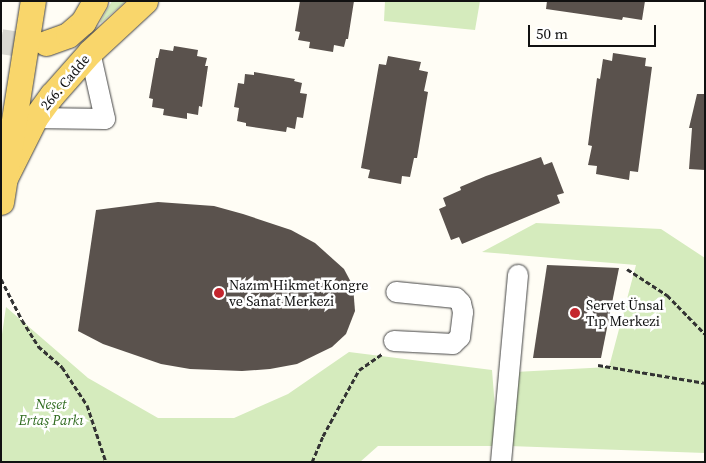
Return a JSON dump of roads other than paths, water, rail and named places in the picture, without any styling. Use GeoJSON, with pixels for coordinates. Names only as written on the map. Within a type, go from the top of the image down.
{"type":"FeatureCollection","features":[{"type":"Feature","properties":{"kind":"main road"},"geometry":{"type":"LineString","coordinates":[[3,190],[33,1]]}},
{"type":"Feature","properties":{"kind":"main road"},"geometry":{"type":"LineString","coordinates":[[46,43],[68,35],[83,22],[95,1]]}},
{"type":"Feature","properties":{"kind":"main road","name":"266. Cadde"},"geometry":{"type":"LineString","coordinates":[[3,190],[35,118],[52,95],[90,52],[145,1]]}},
{"type":"Feature","properties":{"kind":"lane"},"geometry":{"type":"LineString","coordinates":[[35,118],[105,119],[90,52]]}},
{"type":"Feature","properties":{"kind":"lane"},"geometry":{"type":"LineString","coordinates":[[501,462],[518,275]]}},
{"type":"Feature","properties":{"kind":"lane"},"geometry":{"type":"LineString","coordinates":[[391,346],[454,344],[460,337],[463,312],[461,303],[456,298],[396,292]]}},
{"type":"Feature","properties":{"kind":"tunnel"},"geometry":{"type":"LineString","coordinates":[[1,41],[20,44],[46,43]]}},
{"type":"Feature","properties":{"kind":"place","name":"Nazım Hikmet Kongre ve Sanat Merkezi"},"geometry":{"type":"Point","coordinates":[219,293]}},
{"type":"Feature","properties":{"kind":"place","name":"Servet Ünsal Tıp Merkezi"},"geometry":{"type":"Point","coordinates":[575,313]}},
{"type":"Feature","properties":{"kind":"park label","name":"Neşet Ertaş Parkı"},"geometry":{"type":"Point","coordinates":[51,412]}}]}
